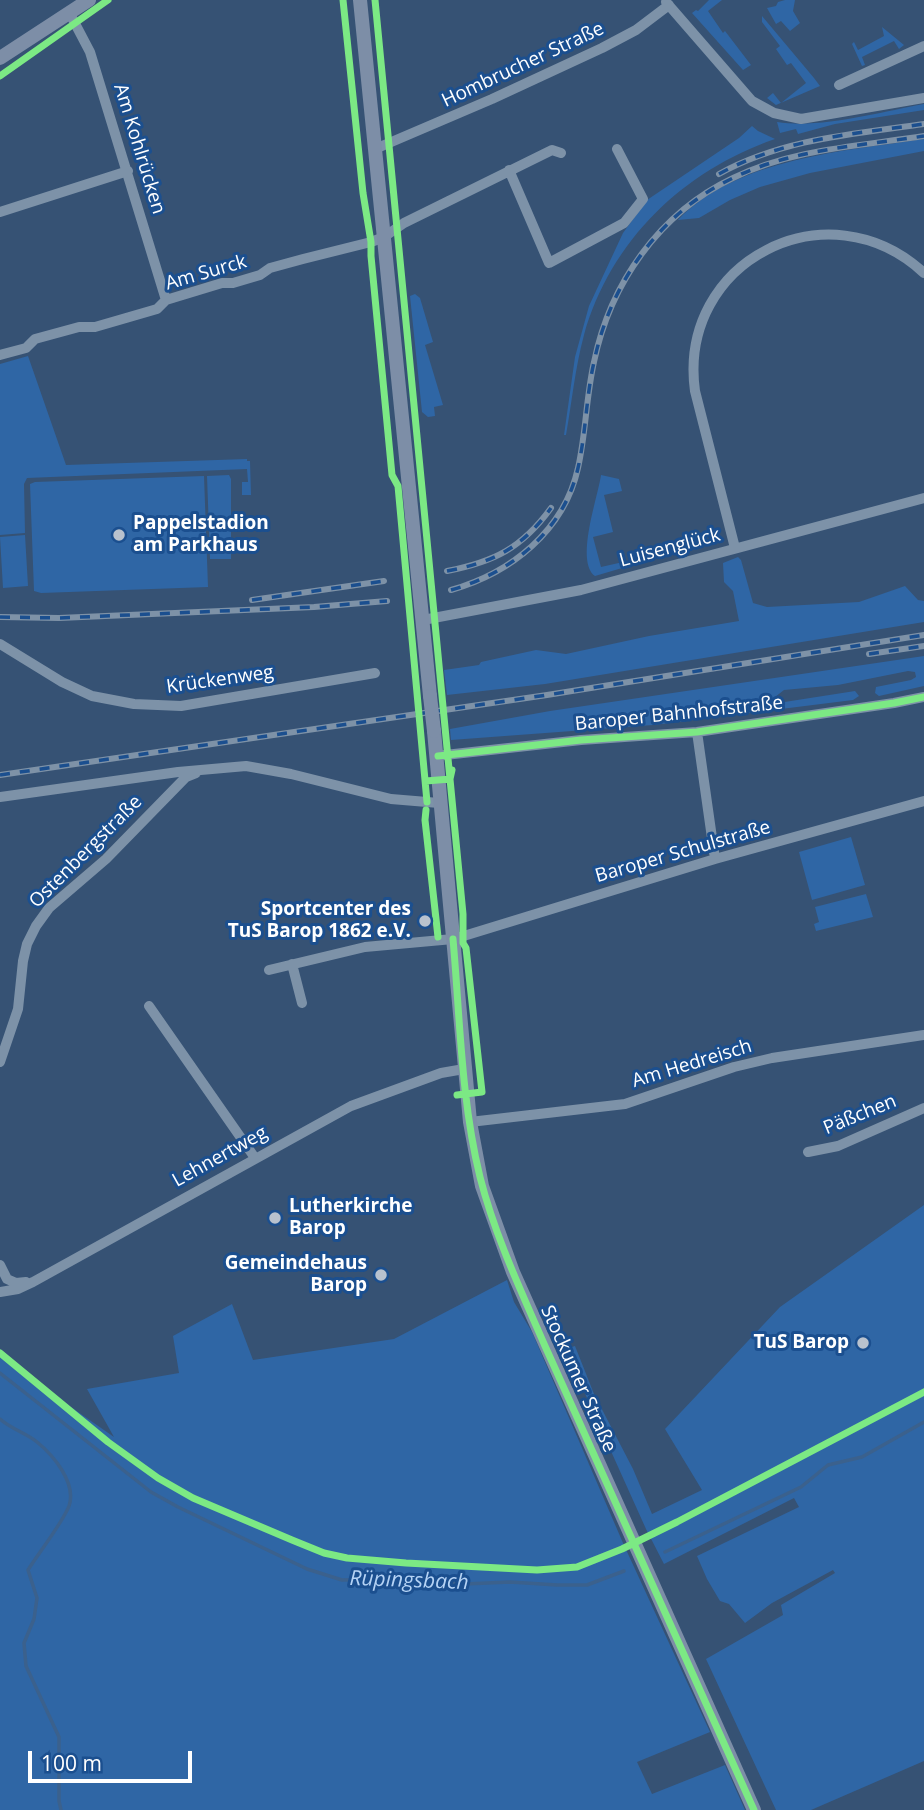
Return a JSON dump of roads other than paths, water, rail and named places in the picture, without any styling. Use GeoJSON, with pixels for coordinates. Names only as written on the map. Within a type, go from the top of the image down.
{"type":"FeatureCollection","features":[{"type":"Feature","properties":{"kind":"main road"},"geometry":{"type":"LineString","coordinates":[[0,58],[89,0]]}},
{"type":"Feature","properties":{"kind":"main road","name":"Stockumer Straße"},"geometry":{"type":"LineString","coordinates":[[360,0],[423,620],[464,1069],[470,1122],[482,1186],[513,1272],[754,1810]]}},
{"type":"Feature","properties":{"kind":"street","name":"Hombrucher Straße"},"geometry":{"type":"LineString","coordinates":[[375,149],[602,48],[636,30],[667,3],[752,101],[774,113],[801,119],[924,98]]}},
{"type":"Feature","properties":{"kind":"street","name":"Am Kohlrücken"},"geometry":{"type":"LineString","coordinates":[[69,12],[90,52],[166,300]]}},
{"type":"Feature","properties":{"kind":"street"},"geometry":{"type":"LineString","coordinates":[[839,85],[924,46]]}},
{"type":"Feature","properties":{"kind":"street","name":"Am Surck"},"geometry":{"type":"LineString","coordinates":[[0,355],[26,348],[35,339],[79,327],[92,328],[157,309],[166,300],[222,283],[233,283],[260,275],[270,268],[384,237],[404,223],[552,149],[561,153]]}},
{"type":"Feature","properties":{"kind":"street"},"geometry":{"type":"LineString","coordinates":[[509,170],[549,263],[624,223],[643,199],[617,149]]}},
{"type":"Feature","properties":{"kind":"street"},"geometry":{"type":"LineString","coordinates":[[0,212],[128,171]]}},
{"type":"Feature","properties":{"kind":"street"},"geometry":{"type":"LineString","coordinates":[[735,548],[698,404],[692,369],[694,346],[700,325],[712,301],[727,280],[757,253],[786,240],[818,233],[841,234],[881,244],[912,261],[924,273]]}},
{"type":"Feature","properties":{"kind":"street","name":"Luisenglück"},"geometry":{"type":"LineString","coordinates":[[423,620],[549,598],[924,498]]}},
{"type":"Feature","properties":{"kind":"street","name":"Krückenweg"},"geometry":{"type":"LineString","coordinates":[[0,644],[61,682],[92,696],[134,704],[181,706],[375,673]]}},
{"type":"Feature","properties":{"kind":"street","name":"Baroper Bahnhofstraße"},"geometry":{"type":"LineString","coordinates":[[436,757],[581,740],[697,732],[924,697]]}},
{"type":"Feature","properties":{"kind":"street"},"geometry":{"type":"LineString","coordinates":[[697,732],[715,859]]}},
{"type":"Feature","properties":{"kind":"street","name":"Ostenbergstraße"},"geometry":{"type":"LineString","coordinates":[[0,797],[246,766],[291,774],[391,799],[439,803]]}},
{"type":"Feature","properties":{"kind":"street","name":"Ostenbergstraße"},"geometry":{"type":"LineString","coordinates":[[0,1062],[18,1009],[27,944],[36,926],[49,908],[106,859],[186,777],[206,769]]}},
{"type":"Feature","properties":{"kind":"street","name":"Baroper Schulstraße"},"geometry":{"type":"LineString","coordinates":[[269,970],[365,947],[453,939],[715,859],[924,801]]}},
{"type":"Feature","properties":{"kind":"street"},"geometry":{"type":"LineString","coordinates":[[292,964],[302,1003]]}},
{"type":"Feature","properties":{"kind":"street"},"geometry":{"type":"LineString","coordinates":[[149,1006],[255,1158]]}},
{"type":"Feature","properties":{"kind":"street","name":"Am Hedreisch"},"geometry":{"type":"LineString","coordinates":[[470,1122],[625,1104],[734,1066],[924,1035]]}},
{"type":"Feature","properties":{"kind":"street","name":"Lehnertweg"},"geometry":{"type":"LineString","coordinates":[[0,1292],[18,1289],[33,1282],[351,1106],[441,1073],[464,1069]]}},
{"type":"Feature","properties":{"kind":"street","name":"Päßchen"},"geometry":{"type":"LineString","coordinates":[[808,1152],[838,1146],[924,1108]]}},
{"type":"Feature","properties":{"kind":"street"},"geometry":{"type":"LineString","coordinates":[[0,1265],[7,1279],[16,1283],[33,1282]]}},
{"type":"Feature","properties":{"kind":"waterway","name":"Rüpingsbach"},"geometry":{"type":"LineString","coordinates":[[0,1373],[151,1492],[307,1569],[342,1580],[408,1579],[465,1584],[510,1582],[557,1585],[587,1585],[624,1571]]}},
{"type":"Feature","properties":{"kind":"waterway"},"geometry":{"type":"LineString","coordinates":[[0,1419],[43,1448],[62,1470],[70,1488],[71,1497],[66,1513],[28,1570],[37,1598],[34,1619],[24,1643],[26,1666],[59,1737],[61,1810]]}},
{"type":"Feature","properties":{"kind":"waterway","name":"Rüpingsbach"},"geometry":{"type":"LineString","coordinates":[[665,1552],[801,1487],[828,1465],[862,1457],[924,1422]]}},
{"type":"Feature","properties":{"kind":"railway"},"geometry":{"type":"LineString","coordinates":[[719,174],[743,162],[793,145],[924,124]]}},
{"type":"Feature","properties":{"kind":"railway"},"geometry":{"type":"LineString","coordinates":[[451,590],[494,573],[514,561],[532,546],[561,511],[578,468],[591,375],[602,333],[625,279],[661,231],[706,193],[756,168],[827,150],[924,136]]}},
{"type":"Feature","properties":{"kind":"railway"},"geometry":{"type":"LineString","coordinates":[[447,571],[479,563],[506,551],[529,533],[551,508]]}},
{"type":"Feature","properties":{"kind":"railway"},"geometry":{"type":"LineString","coordinates":[[252,600],[384,581]]}},
{"type":"Feature","properties":{"kind":"railway"},"geometry":{"type":"LineString","coordinates":[[0,617],[59,618],[314,607],[387,601]]}},
{"type":"Feature","properties":{"kind":"railway"},"geometry":{"type":"LineString","coordinates":[[0,775],[547,695],[924,635]]}},
{"type":"Feature","properties":{"kind":"railway"},"geometry":{"type":"LineString","coordinates":[[869,654],[924,646]]}},
{"type":"Feature","properties":{"kind":"place","name":"Pappelstadion am Parkhaus"},"geometry":{"type":"Point","coordinates":[119,535]}},
{"type":"Feature","properties":{"kind":"place","name":"Sportcenter des TuS Barop 1862 e.V."},"geometry":{"type":"Point","coordinates":[425,921]}},
{"type":"Feature","properties":{"kind":"place","name":"Lutherkirche Barop"},"geometry":{"type":"Point","coordinates":[275,1218]}},
{"type":"Feature","properties":{"kind":"place","name":"Gemeindehaus Barop"},"geometry":{"type":"Point","coordinates":[381,1275]}},
{"type":"Feature","properties":{"kind":"place","name":"TuS Barop"},"geometry":{"type":"Point","coordinates":[863,1343]}}]}
